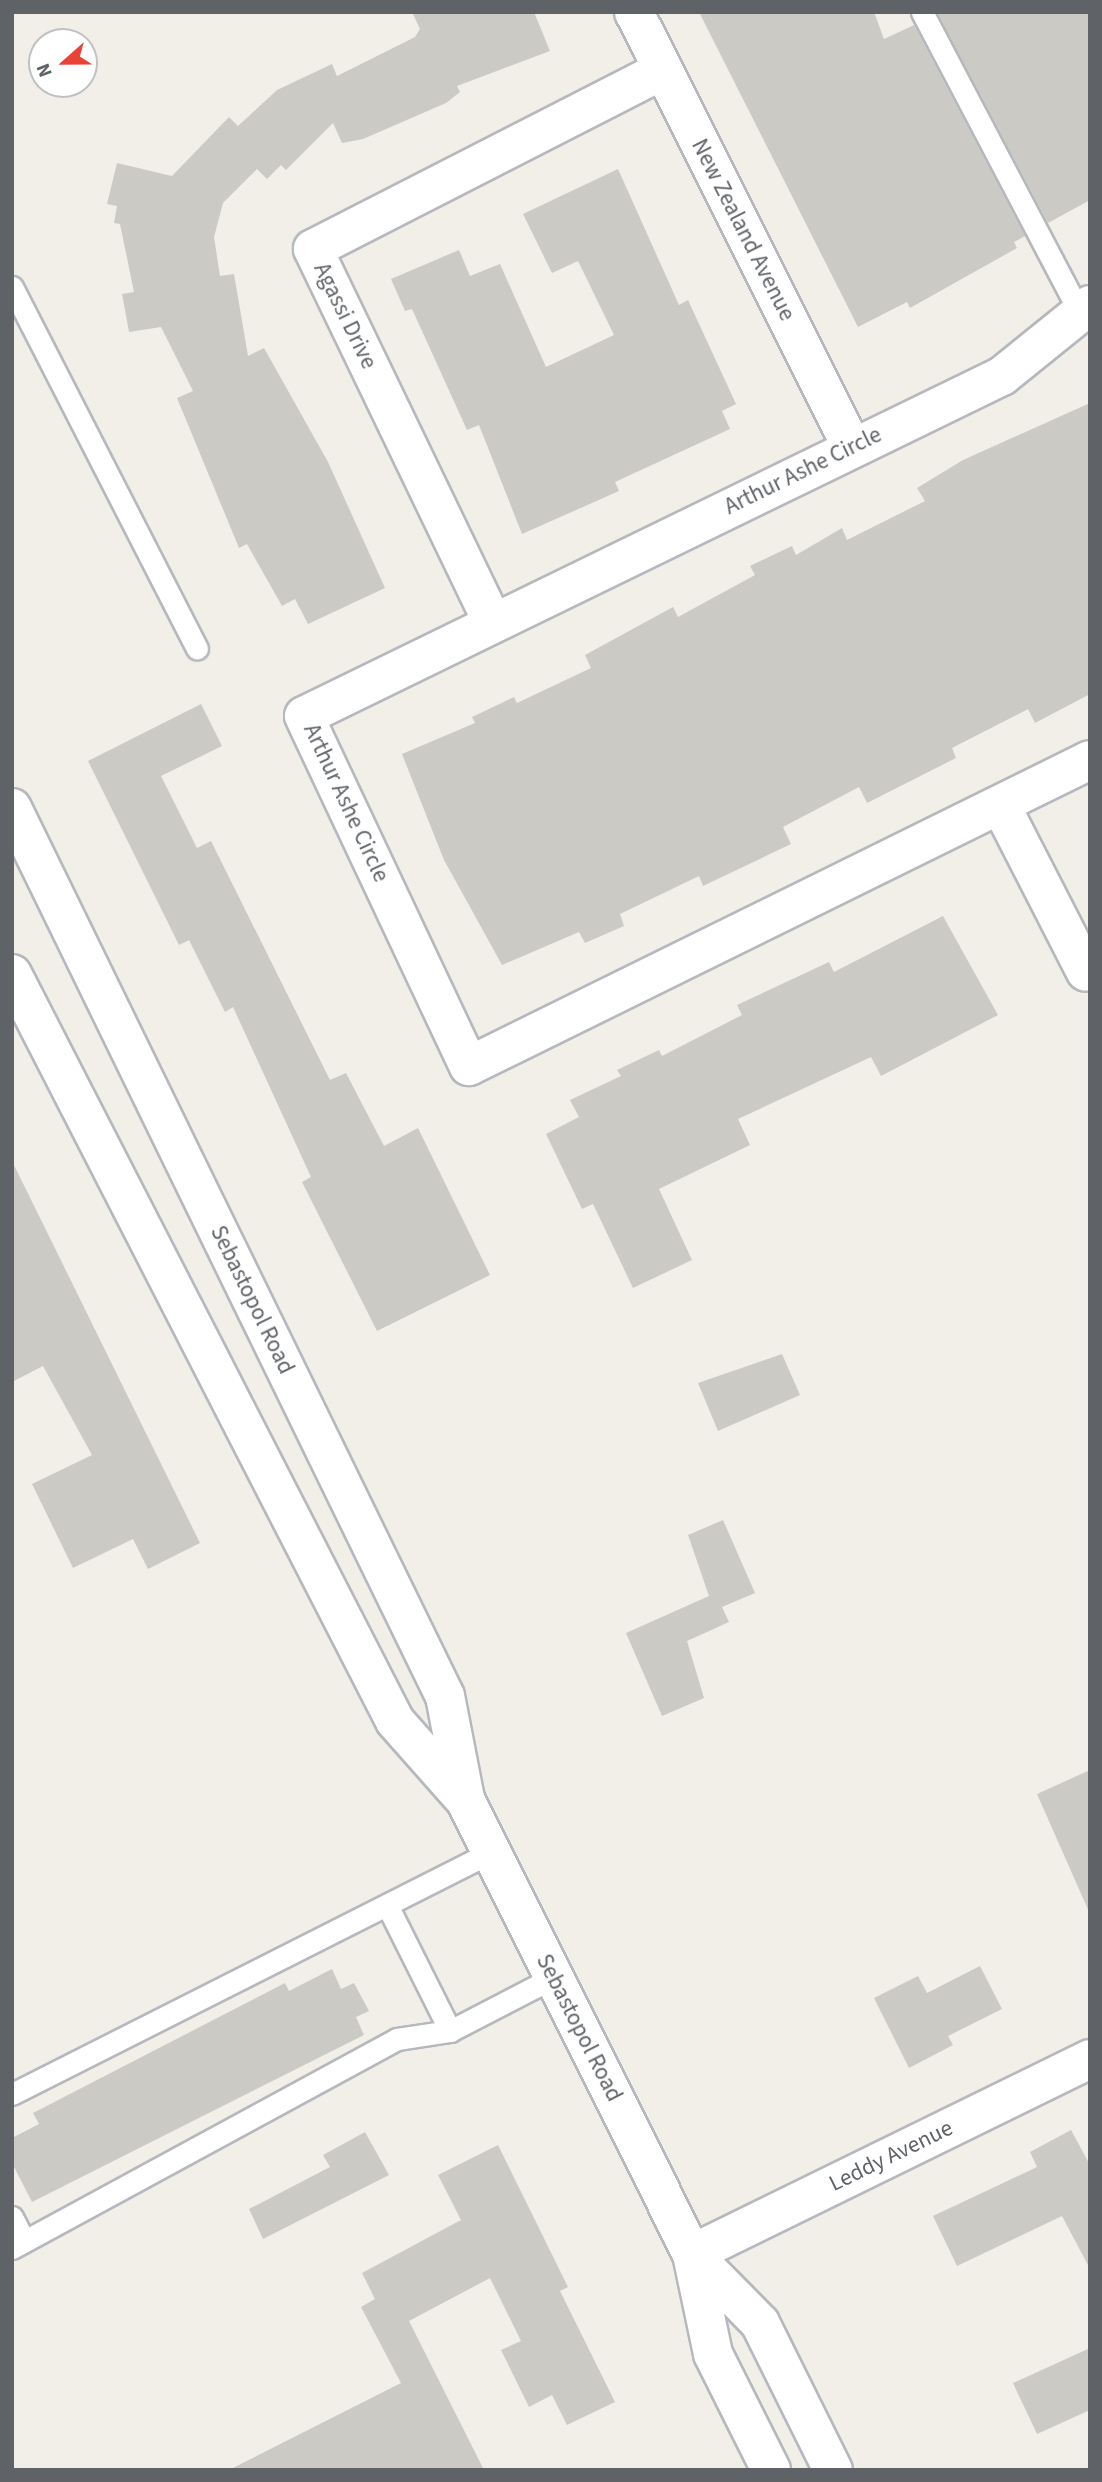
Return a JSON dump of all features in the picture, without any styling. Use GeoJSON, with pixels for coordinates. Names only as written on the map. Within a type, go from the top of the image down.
{"type":"FeatureCollection","features":[{"type":"Feature","properties":{"kind":"street","name":"New Zealand Avenue"},"geometry":{"type":"LineString","coordinates":[[634,12],[852,447]]}},
{"type":"Feature","properties":{"kind":"street","name":"Agassi Drive"},"geometry":{"type":"LineString","coordinates":[[494,623],[313,249],[663,70]]}},
{"type":"Feature","properties":{"kind":"street","name":"Arthur Ashe Circle"},"geometry":{"type":"LineString","coordinates":[[1085,309],[1002,376],[304,716],[468,1066],[1090,760]]}},
{"type":"Feature","properties":{"kind":"street"},"geometry":{"type":"LineString","coordinates":[[1001,806],[1086,972]]}},
{"type":"Feature","properties":{"kind":"street","name":"Sebastopol Road"},"geometry":{"type":"LineString","coordinates":[[12,808],[445,1696],[466,1801],[692,2254],[713,2354],[771,2470]]}},
{"type":"Feature","properties":{"kind":"street","name":"Sebastopol Road"},"geometry":{"type":"LineString","coordinates":[[12,974],[395,1721],[466,1801]]}},
{"type":"Feature","properties":{"kind":"street","name":"Leddy Avenue"},"geometry":{"type":"LineString","coordinates":[[692,2254],[1090,2059]]}},
{"type":"Feature","properties":{"kind":"street","name":"Sebastopol Road"},"geometry":{"type":"LineString","coordinates":[[692,2254],[760,2323],[833,2470]]}},
{"type":"Feature","properties":{"kind":"lane"},"geometry":{"type":"LineString","coordinates":[[922,12],[1085,309]]}},
{"type":"Feature","properties":{"kind":"lane"},"geometry":{"type":"LineString","coordinates":[[12,287],[197,648]]}},
{"type":"Feature","properties":{"kind":"lane"},"geometry":{"type":"LineString","coordinates":[[12,2094],[491,1852]]}},
{"type":"Feature","properties":{"kind":"lane"},"geometry":{"type":"LineString","coordinates":[[387,1905],[450,2031]]}},
{"type":"Feature","properties":{"kind":"lane"},"geometry":{"type":"LineString","coordinates":[[12,2217],[18,2244],[397,2039],[450,2031],[554,1977]]}},
{"type":"Feature","properties":{"kind":"building"},"geometry":{"type":"Polygon","coordinates":[[[412,12],[534,12],[550,51],[457,86],[460,92],[446,103],[363,139],[342,143],[333,123],[286,170],[281,165],[267,179],[257,169],[223,203],[214,237],[220,276],[234,274],[248,356],[264,348],[328,462],[385,588],[308,624],[295,599],[282,606],[247,544],[239,548],[177,398],[193,391],[161,327],[129,332],[122,294],[134,292],[120,224],[114,223],[117,206],[107,204],[117,163],[172,176],[229,117],[238,126],[277,90],[332,64],[337,76],[415,37],[420,29],[412,12]]]}},
{"type":"Feature","properties":{"kind":"building"},"geometry":{"type":"Polygon","coordinates":[[[699,12],[874,12],[884,39],[914,25],[1025,236],[1014,242],[1017,248],[910,308],[907,302],[858,327],[699,12]]]}},
{"type":"Feature","properties":{"kind":"building"},"geometry":{"type":"Polygon","coordinates":[[[1090,12],[1090,200],[1048,223],[938,14],[1090,12]]]}},
{"type":"Feature","properties":{"kind":"building"},"geometry":{"type":"Polygon","coordinates":[[[618,169],[679,305],[688,300],[736,404],[722,411],[730,429],[615,482],[619,491],[522,534],[479,425],[467,430],[412,309],[405,311],[391,279],[459,250],[470,276],[500,264],[546,367],[614,335],[578,261],[552,273],[523,214],[618,169]]]}},
{"type":"Feature","properties":{"kind":"building"},"geometry":{"type":"Polygon","coordinates":[[[1090,403],[1090,694],[1035,723],[1028,709],[952,748],[956,758],[867,803],[859,787],[783,827],[791,844],[703,886],[699,876],[620,914],[624,926],[585,943],[579,932],[502,965],[444,860],[402,754],[475,723],[472,717],[514,697],[517,703],[591,668],[585,655],[673,607],[678,617],[755,575],[750,566],[792,546],[796,555],[842,528],[847,540],[925,501],[917,488],[963,460],[1090,403]]]}},
{"type":"Feature","properties":{"kind":"building"},"geometry":{"type":"Polygon","coordinates":[[[201,704],[222,746],[161,776],[197,848],[211,841],[330,1080],[346,1073],[384,1146],[418,1128],[490,1275],[377,1331],[302,1182],[311,1177],[233,1007],[225,1012],[189,940],[179,945],[88,761],[201,704]]]}},
{"type":"Feature","properties":{"kind":"building"},"geometry":{"type":"Polygon","coordinates":[[[943,916],[998,1015],[881,1076],[871,1057],[738,1119],[750,1145],[659,1189],[692,1260],[633,1288],[593,1204],[582,1209],[546,1134],[579,1117],[570,1100],[621,1076],[617,1070],[659,1050],[662,1056],[742,1015],[737,1005],[829,962],[834,972],[943,916]]]}},
{"type":"Feature","properties":{"kind":"building"},"geometry":{"type":"Polygon","coordinates":[[[12,1161],[200,1543],[148,1569],[133,1539],[73,1568],[32,1484],[92,1455],[43,1366],[12,1382],[12,1161]]]}},
{"type":"Feature","properties":{"kind":"building"},"geometry":{"type":"Polygon","coordinates":[[[782,1354],[800,1395],[718,1431],[698,1383],[782,1354]]]}},
{"type":"Feature","properties":{"kind":"building"},"geometry":{"type":"Polygon","coordinates":[[[723,1520],[755,1593],[722,1607],[729,1622],[687,1641],[704,1698],[662,1716],[626,1633],[709,1596],[688,1535],[723,1520]]]}},
{"type":"Feature","properties":{"kind":"building"},"geometry":{"type":"Polygon","coordinates":[[[1090,1770],[1090,1914],[1037,1794],[1090,1770]]]}},
{"type":"Feature","properties":{"kind":"building"},"geometry":{"type":"Polygon","coordinates":[[[980,1966],[1002,2009],[948,2036],[953,2045],[909,2068],[874,1998],[918,1976],[927,1993],[980,1966]]]}},
{"type":"Feature","properties":{"kind":"building"},"geometry":{"type":"Polygon","coordinates":[[[332,1969],[341,1989],[354,1983],[369,2011],[356,2017],[364,2035],[32,2202],[12,2163],[12,2138],[39,2124],[33,2113],[285,1983],[289,1991],[332,1969]]]}},
{"type":"Feature","properties":{"kind":"building"},"geometry":{"type":"Polygon","coordinates":[[[1071,2130],[1090,2165],[1090,2269],[1062,2216],[957,2266],[933,2216],[1037,2167],[1030,2152],[1071,2130]]]}},
{"type":"Feature","properties":{"kind":"building"},"geometry":{"type":"Polygon","coordinates":[[[365,2132],[389,2175],[263,2239],[249,2209],[330,2167],[323,2155],[365,2132]]]}},
{"type":"Feature","properties":{"kind":"building"},"geometry":{"type":"Polygon","coordinates":[[[498,2145],[568,2287],[560,2291],[615,2402],[567,2425],[552,2395],[529,2407],[501,2350],[521,2341],[490,2278],[409,2321],[484,2470],[229,2470],[401,2383],[361,2307],[375,2299],[362,2273],[461,2220],[438,2175],[498,2145]]]}},
{"type":"Feature","properties":{"kind":"building"},"geometry":{"type":"Polygon","coordinates":[[[1090,2348],[1090,2410],[1037,2434],[1013,2383],[1090,2348]]]}}]}
